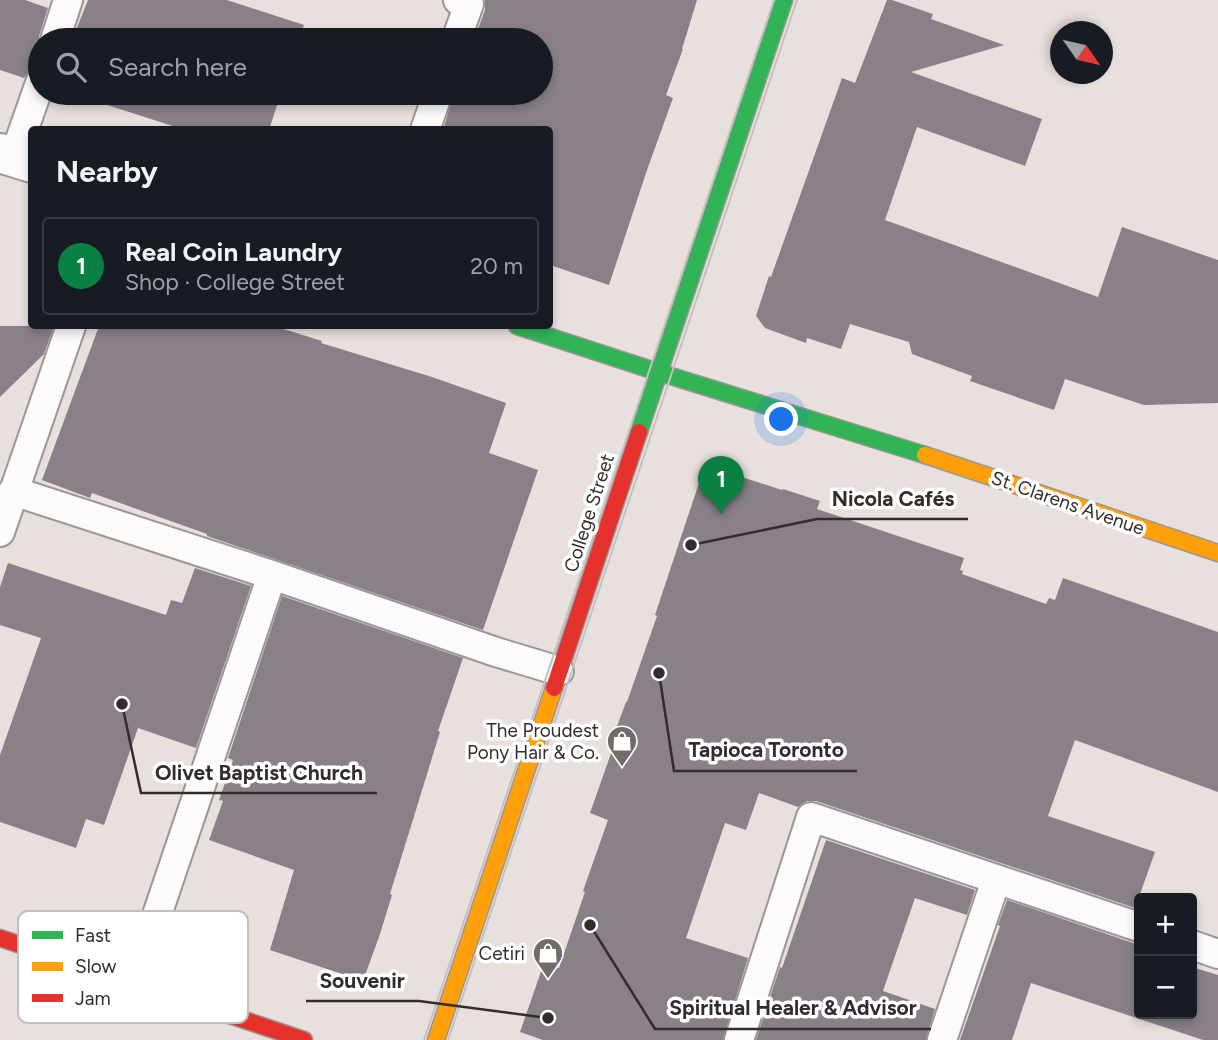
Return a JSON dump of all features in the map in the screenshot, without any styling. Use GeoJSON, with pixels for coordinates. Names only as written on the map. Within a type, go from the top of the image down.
{"type":"FeatureCollection","features":[{"type":"Feature","properties":{"kind":"main road","name":"College Street"},"geometry":{"type":"LineString","coordinates":[[436,1040],[784,0]]}},
{"type":"Feature","properties":{"kind":"main road","name":"St. Clarens Avenue"},"geometry":{"type":"LineString","coordinates":[[526,329],[929,456],[1218,553]]}},
{"type":"Feature","properties":{"kind":"main road"},"geometry":{"type":"LineString","coordinates":[[0,938],[18,944]]}},
{"type":"Feature","properties":{"kind":"main road"},"geometry":{"type":"LineString","coordinates":[[248,1021],[304,1040]]}},
{"type":"Feature","properties":{"kind":"lane"},"geometry":{"type":"LineString","coordinates":[[59,28],[68,0]]}},
{"type":"Feature","properties":{"kind":"lane"},"geometry":{"type":"LineString","coordinates":[[459,28],[466,1]]}},
{"type":"Feature","properties":{"kind":"lane"},"geometry":{"type":"LineString","coordinates":[[15,158],[33,105]]}},
{"type":"Feature","properties":{"kind":"lane"},"geometry":{"type":"LineString","coordinates":[[426,126],[434,105]]}},
{"type":"Feature","properties":{"kind":"lane"},"geometry":{"type":"LineString","coordinates":[[0,532],[70,329]]}},
{"type":"Feature","properties":{"kind":"lane"},"geometry":{"type":"LineString","coordinates":[[13,491],[559,671]]}},
{"type":"Feature","properties":{"kind":"lane"},"geometry":{"type":"LineString","coordinates":[[158,911],[272,575]]}},
{"type":"Feature","properties":{"kind":"lane"},"geometry":{"type":"LineString","coordinates":[[738,1040],[811,817],[1134,926]]}},
{"type":"Feature","properties":{"kind":"lane"},"geometry":{"type":"LineString","coordinates":[[942,1040],[996,880]]}},
{"type":"Feature","properties":{"kind":"lane"},"geometry":{"type":"LineString","coordinates":[[1197,947],[1218,954]]}},
{"type":"Feature","properties":{"kind":"building"},"geometry":{"type":"Polygon","coordinates":[[[0,0],[25,0],[48,8],[42,28],[28,28],[28,73],[24,78],[0,70],[0,0]]]}},
{"type":"Feature","properties":{"kind":"building"},"geometry":{"type":"Polygon","coordinates":[[[88,0],[227,0],[304,25],[303,28],[77,28],[88,0]]]}},
{"type":"Feature","properties":{"kind":"building"},"geometry":{"type":"Polygon","coordinates":[[[485,0],[697,0],[666,95],[673,98],[609,285],[553,266],[553,126],[444,126],[450,105],[553,105],[553,28],[478,28],[485,10],[485,0]]]}},
{"type":"Feature","properties":{"kind":"building"},"geometry":{"type":"Polygon","coordinates":[[[887,0],[933,14],[931,19],[1004,45],[911,72],[1042,119],[1025,166],[917,127],[885,220],[1098,297],[1122,227],[1218,260],[1218,403],[1144,405],[1065,379],[1054,410],[970,381],[972,376],[912,354],[909,342],[850,324],[841,349],[807,338],[806,343],[765,328],[756,316],[842,78],[855,83],[887,0]]]}},
{"type":"Feature","properties":{"kind":"building"},"geometry":{"type":"Polygon","coordinates":[[[107,105],[277,105],[270,126],[173,126],[107,105]]]}},
{"type":"Feature","properties":{"kind":"building"},"geometry":{"type":"Polygon","coordinates":[[[0,326],[53,329],[44,354],[0,397],[0,326]]]}},
{"type":"Feature","properties":{"kind":"building"},"geometry":{"type":"Polygon","coordinates":[[[98,329],[284,329],[322,341],[321,343],[506,403],[489,453],[538,470],[483,630],[207,536],[92,493],[90,498],[42,480],[98,329]]]}},
{"type":"Feature","properties":{"kind":"building"},"geometry":{"type":"Polygon","coordinates":[[[705,465],[783,489],[820,501],[817,509],[964,558],[960,570],[963,571],[962,574],[1046,604],[1049,598],[1055,600],[1063,578],[1218,632],[1218,792],[1075,740],[1048,816],[1155,852],[1140,893],[1134,893],[1134,908],[816,801],[807,801],[798,807],[759,793],[746,830],[725,823],[686,938],[748,958],[723,1040],[543,1040],[520,1032],[544,963],[559,968],[585,892],[583,891],[608,820],[590,813],[615,742],[612,740],[657,616],[655,615],[705,465]]]}},
{"type":"Feature","properties":{"kind":"building"},"geometry":{"type":"Polygon","coordinates":[[[8,563],[166,615],[171,600],[182,603],[195,568],[251,586],[196,748],[138,728],[104,825],[86,819],[76,848],[0,822],[0,755],[41,638],[0,625],[0,587],[8,563]]]}},
{"type":"Feature","properties":{"kind":"building"},"geometry":{"type":"Polygon","coordinates":[[[282,596],[463,658],[438,731],[440,732],[380,934],[363,981],[270,950],[294,870],[209,840],[223,801],[219,800],[233,760],[228,758],[282,596]]]}},
{"type":"Feature","properties":{"kind":"building"},"geometry":{"type":"Polygon","coordinates":[[[826,840],[975,890],[967,915],[915,898],[883,991],[935,1009],[926,1040],[756,1040],[826,840]]]}},
{"type":"Feature","properties":{"kind":"building"},"geometry":{"type":"Polygon","coordinates":[[[1007,900],[1134,943],[1134,1017],[1031,983],[1012,1040],[960,1040],[1000,926],[998,925],[1007,900]]]}},
{"type":"Feature","properties":{"kind":"building"},"geometry":{"type":"Polygon","coordinates":[[[1197,969],[1218,975],[1218,1040],[1203,1040],[1140,1019],[1197,1019],[1197,969]]]}},
{"type":"Feature","properties":{"kind":"tram line"},"geometry":{"type":"LineString","coordinates":[[424,1040],[774,0]]}},
{"type":"Feature","properties":{"kind":"tram line"},"geometry":{"type":"LineString","coordinates":[[448,1040],[797,0]]}},
{"type":"Feature","properties":{"kind":"traffic: fast"},"geometry":{"type":"LineString","coordinates":[[639,432],[784,0]]}},
{"type":"Feature","properties":{"kind":"traffic: fast"},"geometry":{"type":"LineString","coordinates":[[526,329],[925,455]]}},
{"type":"Feature","properties":{"kind":"traffic: slow"},"geometry":{"type":"LineString","coordinates":[[925,455],[1218,553]]}},
{"type":"Feature","properties":{"kind":"traffic: slow"},"geometry":{"type":"LineString","coordinates":[[436,1040],[554,688]]}},
{"type":"Feature","properties":{"kind":"traffic: jam"},"geometry":{"type":"LineString","coordinates":[[554,688],[639,432]]}},
{"type":"Feature","properties":{"kind":"traffic: jam"},"geometry":{"type":"LineString","coordinates":[[0,938],[18,944]]}},
{"type":"Feature","properties":{"kind":"traffic: jam"},"geometry":{"type":"LineString","coordinates":[[248,1021],[304,1040]]}},
{"type":"Feature","properties":{"kind":"place","name":"Real Coin Laundry"},"geometry":{"type":"Point","coordinates":[721,514]}},
{"type":"Feature","properties":{"kind":"place","name":"Nicola Cafés"},"geometry":{"type":"Point","coordinates":[691,545]}},
{"type":"Feature","properties":{"kind":"place","name":"Tapioca Toronto"},"geometry":{"type":"Point","coordinates":[659,673]}},
{"type":"Feature","properties":{"kind":"place","name":"Olivet Baptist Church"},"geometry":{"type":"Point","coordinates":[122,704]}},
{"type":"Feature","properties":{"kind":"place","name":"The Proudest Pony Hair & Co."},"geometry":{"type":"Point","coordinates":[622,768]}},
{"type":"Feature","properties":{"kind":"place","name":"Spiritual Healer & Advisor"},"geometry":{"type":"Point","coordinates":[590,925]}},
{"type":"Feature","properties":{"kind":"place","name":"Cetiri"},"geometry":{"type":"Point","coordinates":[548,980]}},
{"type":"Feature","properties":{"kind":"place","name":"Souvenir"},"geometry":{"type":"Point","coordinates":[548,1018]}}]}
